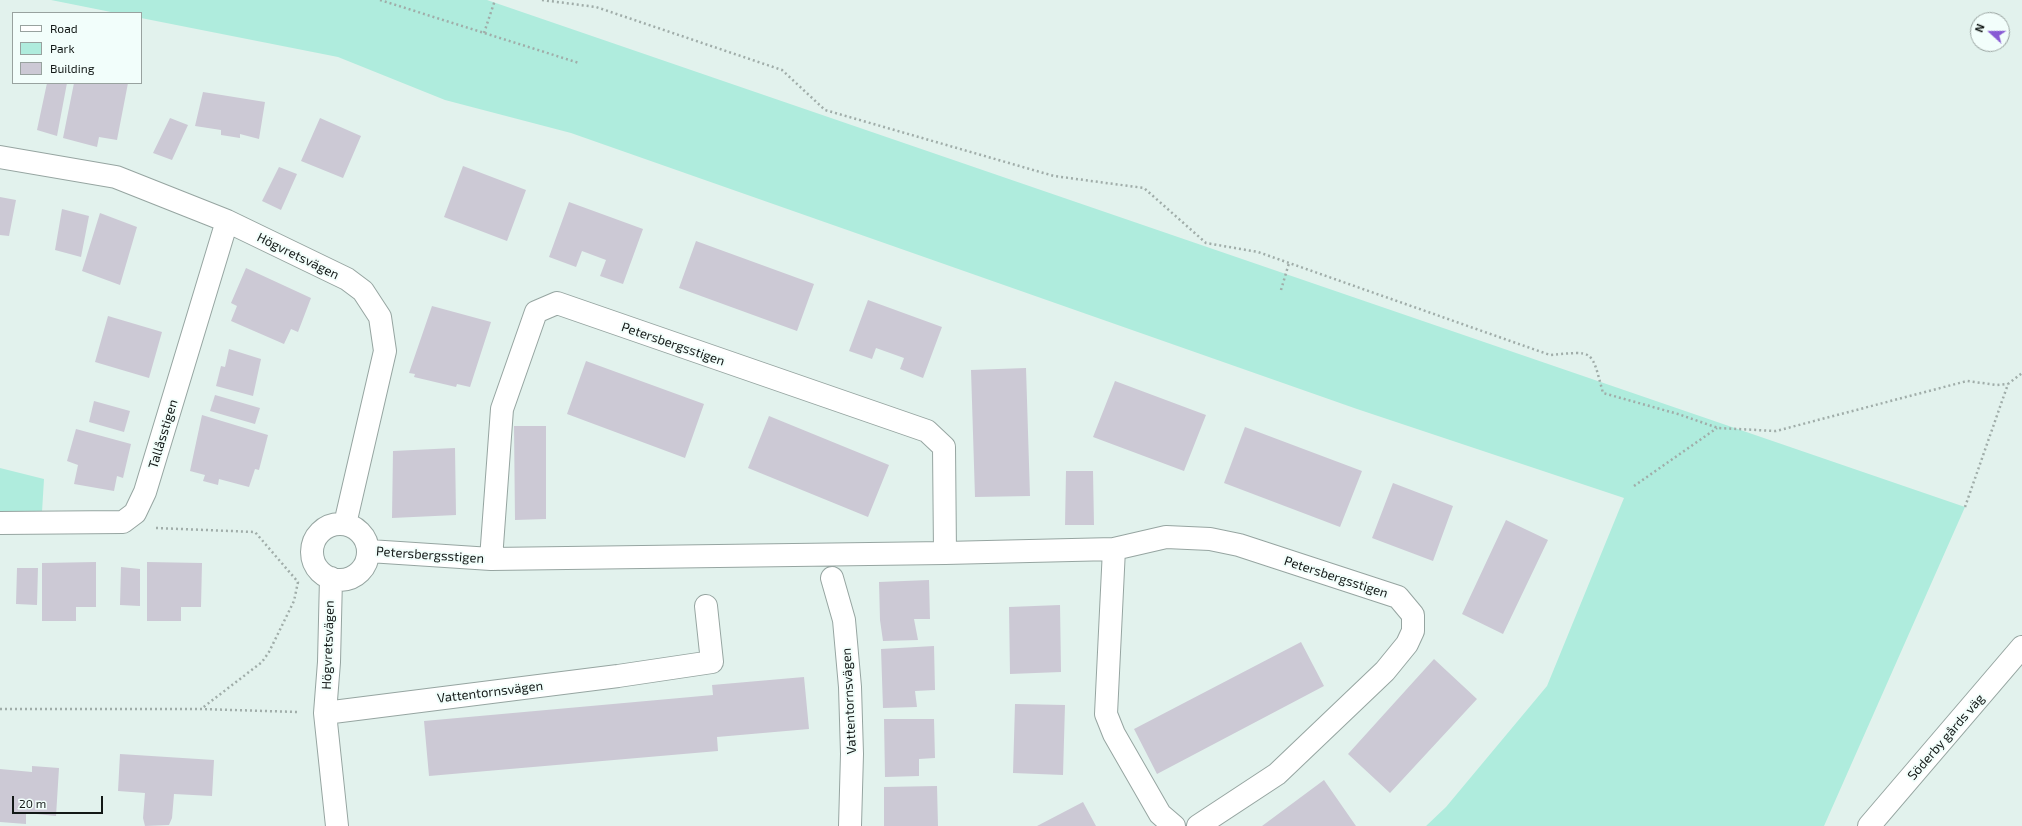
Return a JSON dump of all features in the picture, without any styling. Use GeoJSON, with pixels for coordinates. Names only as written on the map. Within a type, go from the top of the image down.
{"type":"FeatureCollection","features":[{"type":"Feature","properties":{"kind":"street","name":"Högvretsvägen"},"geometry":{"type":"LineString","coordinates":[[0,156],[116,177],[227,221],[347,279],[363,292],[380,317],[385,350],[345,524]]}},
{"type":"Feature","properties":{"kind":"street","name":"Tallåsstigen"},"geometry":{"type":"LineString","coordinates":[[123,522],[135,513],[145,492],[227,221]]}},
{"type":"Feature","properties":{"kind":"street","name":"Petersbergsstigen"},"geometry":{"type":"LineString","coordinates":[[491,559],[502,409],[536,312],[557,303],[927,431],[944,447],[945,553]]}},
{"type":"Feature","properties":{"kind":"street"},"geometry":{"type":"LineString","coordinates":[[0,523],[123,522]]}},
{"type":"Feature","properties":{"kind":"street"},"geometry":{"type":"LineString","coordinates":[[333,524],[345,524],[360,532],[366,539],[369,551],[368,562],[361,571],[351,578],[340,580],[331,578],[319,572],[314,564],[312,552],[314,542],[321,531],[333,524]]}},
{"type":"Feature","properties":{"kind":"street","name":"Petersbergsstigen"},"geometry":{"type":"LineString","coordinates":[[369,551],[491,559],[945,553],[1114,549],[1166,537],[1210,539],[1239,545],[1398,597],[1413,615],[1413,631],[1407,644],[1385,671],[1277,774],[1198,826]]}},
{"type":"Feature","properties":{"kind":"street"},"geometry":{"type":"LineString","coordinates":[[1114,549],[1106,714],[1114,734],[1160,814],[1174,826]]}},
{"type":"Feature","properties":{"kind":"street","name":"Högvretsvägen"},"geometry":{"type":"LineString","coordinates":[[325,713],[329,662],[331,578]]}},
{"type":"Feature","properties":{"kind":"street","name":"Vattentornsvägen"},"geometry":{"type":"LineString","coordinates":[[832,578],[844,620],[850,687],[852,754],[850,826]]}},
{"type":"Feature","properties":{"kind":"street","name":"Vattentornsvägen"},"geometry":{"type":"LineString","coordinates":[[325,713],[618,676],[712,662],[706,606]]}},
{"type":"Feature","properties":{"kind":"street","name":"Söderby gårds väg"},"geometry":{"type":"LineString","coordinates":[[1869,826],[2022,647]]}},
{"type":"Feature","properties":{"kind":"street"},"geometry":{"type":"LineString","coordinates":[[325,713],[337,826]]}},
{"type":"Feature","properties":{"kind":"path"},"geometry":{"type":"LineString","coordinates":[[380,0],[579,63]]}},
{"type":"Feature","properties":{"kind":"path"},"geometry":{"type":"LineString","coordinates":[[484,33],[495,0]]}},
{"type":"Feature","properties":{"kind":"path"},"geometry":{"type":"LineString","coordinates":[[542,0],[596,7],[782,70],[825,110],[1054,176],[1144,188],[1206,243],[1258,252],[1550,355],[1583,352],[1594,360],[1603,393],[1678,414],[1718,428],[1776,431],[1967,381],[1997,385],[2008,384]]}},
{"type":"Feature","properties":{"kind":"path"},"geometry":{"type":"LineString","coordinates":[[1281,290],[1288,263]]}},
{"type":"Feature","properties":{"kind":"path"},"geometry":{"type":"LineString","coordinates":[[1965,507],[2008,384],[2022,372]]}},
{"type":"Feature","properties":{"kind":"path"},"geometry":{"type":"LineString","coordinates":[[1634,486],[1718,428]]}},
{"type":"Feature","properties":{"kind":"path"},"geometry":{"type":"LineString","coordinates":[[123,522],[143,528],[255,532],[298,582],[294,601],[269,652],[262,662],[201,709]]}},
{"type":"Feature","properties":{"kind":"path"},"geometry":{"type":"LineString","coordinates":[[0,709],[201,709],[325,713]]}},
{"type":"Feature","properties":{"kind":"green space"},"geometry":{"type":"Polygon","coordinates":[[[51,0],[487,0],[1965,507],[1824,826],[1426,826],[1446,807],[1547,686],[1624,498],[1357,409],[571,133],[445,100],[338,57],[142,18],[142,12],[111,12],[51,0]]]}},
{"type":"Feature","properties":{"kind":"green space"},"geometry":{"type":"Polygon","coordinates":[[[0,468],[44,479],[42,512],[0,512],[0,468]]]}},
{"type":"Feature","properties":{"kind":"building"},"geometry":{"type":"Polygon","coordinates":[[[47,84],[67,84],[57,136],[37,130],[47,84]]]}},
{"type":"Feature","properties":{"kind":"building"},"geometry":{"type":"Polygon","coordinates":[[[74,84],[128,84],[117,140],[99,137],[97,147],[63,138],[74,84]]]}},
{"type":"Feature","properties":{"kind":"building"},"geometry":{"type":"Polygon","coordinates":[[[203,92],[265,102],[259,139],[240,134],[240,138],[221,135],[221,130],[195,126],[203,92]]]}},
{"type":"Feature","properties":{"kind":"building"},"geometry":{"type":"Polygon","coordinates":[[[170,118],[188,125],[172,160],[153,153],[170,118]]]}},
{"type":"Feature","properties":{"kind":"building"},"geometry":{"type":"Polygon","coordinates":[[[320,118],[361,136],[343,178],[301,161],[320,118]]]}},
{"type":"Feature","properties":{"kind":"building"},"geometry":{"type":"Polygon","coordinates":[[[463,166],[526,190],[507,241],[444,217],[463,166]]]}},
{"type":"Feature","properties":{"kind":"building"},"geometry":{"type":"Polygon","coordinates":[[[279,167],[297,174],[281,210],[262,201],[279,167]]]}},
{"type":"Feature","properties":{"kind":"building"},"geometry":{"type":"Polygon","coordinates":[[[0,197],[16,200],[9,236],[0,235],[0,197]]]}},
{"type":"Feature","properties":{"kind":"building"},"geometry":{"type":"Polygon","coordinates":[[[569,202],[643,229],[623,284],[600,276],[606,260],[582,251],[576,267],[549,257],[569,202]]]}},
{"type":"Feature","properties":{"kind":"building"},"geometry":{"type":"Polygon","coordinates":[[[62,209],[89,216],[81,257],[55,250],[62,209]]]}},
{"type":"Feature","properties":{"kind":"building"},"geometry":{"type":"Polygon","coordinates":[[[100,213],[137,227],[120,285],[82,271],[100,213]]]}},
{"type":"Feature","properties":{"kind":"building"},"geometry":{"type":"Polygon","coordinates":[[[696,241],[814,284],[797,331],[679,288],[696,241]]]}},
{"type":"Feature","properties":{"kind":"building"},"geometry":{"type":"Polygon","coordinates":[[[246,268],[311,298],[298,332],[291,329],[284,344],[231,321],[237,306],[231,303],[246,268]]]}},
{"type":"Feature","properties":{"kind":"building"},"geometry":{"type":"Polygon","coordinates":[[[868,300],[942,327],[923,378],[900,369],[904,358],[876,348],[872,359],[849,351],[868,300]]]}},
{"type":"Feature","properties":{"kind":"building"},"geometry":{"type":"Polygon","coordinates":[[[432,306],[491,322],[470,387],[457,384],[456,387],[414,377],[415,374],[409,373],[432,306]]]}},
{"type":"Feature","properties":{"kind":"building"},"geometry":{"type":"Polygon","coordinates":[[[108,316],[162,332],[149,378],[95,362],[108,316]]]}},
{"type":"Feature","properties":{"kind":"building"},"geometry":{"type":"Polygon","coordinates":[[[229,349],[261,359],[253,396],[216,386],[221,366],[225,367],[229,349]]]}},
{"type":"Feature","properties":{"kind":"building"},"geometry":{"type":"Polygon","coordinates":[[[586,361],[704,404],[685,458],[567,414],[586,361]]]}},
{"type":"Feature","properties":{"kind":"building"},"geometry":{"type":"Polygon","coordinates":[[[1026,368],[1030,496],[975,497],[971,370],[1026,368]]]}},
{"type":"Feature","properties":{"kind":"building"},"geometry":{"type":"Polygon","coordinates":[[[1115,381],[1206,415],[1184,471],[1093,437],[1115,381]]]}},
{"type":"Feature","properties":{"kind":"building"},"geometry":{"type":"Polygon","coordinates":[[[215,395],[260,408],[255,424],[210,411],[215,395]]]}},
{"type":"Feature","properties":{"kind":"building"},"geometry":{"type":"Polygon","coordinates":[[[94,401],[130,411],[124,432],[89,422],[94,401]]]}},
{"type":"Feature","properties":{"kind":"building"},"geometry":{"type":"Polygon","coordinates":[[[202,415],[268,435],[259,470],[255,469],[249,487],[219,479],[218,485],[203,481],[205,475],[190,471],[202,415]]]}},
{"type":"Feature","properties":{"kind":"building"},"geometry":{"type":"Polygon","coordinates":[[[769,416],[889,465],[868,517],[748,468],[769,416]]]}},
{"type":"Feature","properties":{"kind":"building"},"geometry":{"type":"Polygon","coordinates":[[[514,426],[546,426],[546,519],[515,520],[514,426]]]}},
{"type":"Feature","properties":{"kind":"building"},"geometry":{"type":"Polygon","coordinates":[[[1245,427],[1362,471],[1340,527],[1224,483],[1245,427]]]}},
{"type":"Feature","properties":{"kind":"building"},"geometry":{"type":"Polygon","coordinates":[[[76,429],[131,444],[123,478],[117,476],[114,491],[74,484],[78,465],[67,461],[76,429]]]}},
{"type":"Feature","properties":{"kind":"building"},"geometry":{"type":"Polygon","coordinates":[[[455,448],[456,515],[392,518],[393,451],[455,448]]]}},
{"type":"Feature","properties":{"kind":"building"},"geometry":{"type":"Polygon","coordinates":[[[1066,471],[1093,471],[1094,525],[1065,525],[1066,471]]]}},
{"type":"Feature","properties":{"kind":"building"},"geometry":{"type":"Polygon","coordinates":[[[1393,483],[1453,506],[1433,561],[1372,538],[1393,483]]]}},
{"type":"Feature","properties":{"kind":"building"},"geometry":{"type":"Polygon","coordinates":[[[1506,520],[1548,540],[1503,634],[1462,614],[1506,520]]]}},
{"type":"Feature","properties":{"kind":"building"},"geometry":{"type":"Polygon","coordinates":[[[96,562],[96,607],[76,607],[76,621],[42,621],[42,563],[96,562]]]}},
{"type":"Feature","properties":{"kind":"building"},"geometry":{"type":"Polygon","coordinates":[[[147,562],[202,563],[201,607],[181,607],[181,621],[147,621],[147,562]]]}},
{"type":"Feature","properties":{"kind":"building"},"geometry":{"type":"Polygon","coordinates":[[[121,567],[140,569],[140,606],[120,605],[121,567]]]}},
{"type":"Feature","properties":{"kind":"building"},"geometry":{"type":"Polygon","coordinates":[[[17,568],[38,568],[37,605],[16,604],[17,568]]]}},
{"type":"Feature","properties":{"kind":"building"},"geometry":{"type":"Polygon","coordinates":[[[929,580],[930,619],[914,619],[918,640],[883,641],[880,620],[879,582],[929,580]]]}},
{"type":"Feature","properties":{"kind":"building"},"geometry":{"type":"Polygon","coordinates":[[[1060,605],[1061,672],[1010,674],[1009,607],[1060,605]]]}},
{"type":"Feature","properties":{"kind":"building"},"geometry":{"type":"Polygon","coordinates":[[[1301,642],[1324,686],[1157,774],[1134,729],[1301,642]]]}},
{"type":"Feature","properties":{"kind":"building"},"geometry":{"type":"Polygon","coordinates":[[[934,646],[935,690],[915,691],[917,707],[883,708],[881,649],[934,646]]]}},
{"type":"Feature","properties":{"kind":"building"},"geometry":{"type":"Polygon","coordinates":[[[1434,659],[1477,699],[1390,793],[1348,754],[1434,659]]]}},
{"type":"Feature","properties":{"kind":"building"},"geometry":{"type":"Polygon","coordinates":[[[804,677],[809,729],[717,737],[718,751],[429,776],[424,721],[713,695],[712,685],[804,677]]]}},
{"type":"Feature","properties":{"kind":"building"},"geometry":{"type":"Polygon","coordinates":[[[1015,704],[1065,705],[1063,775],[1013,773],[1015,704]]]}},
{"type":"Feature","properties":{"kind":"building"},"geometry":{"type":"Polygon","coordinates":[[[884,719],[934,719],[935,758],[919,759],[919,776],[885,777],[884,719]]]}},
{"type":"Feature","properties":{"kind":"building"},"geometry":{"type":"Polygon","coordinates":[[[120,754],[214,760],[212,796],[174,794],[172,818],[169,825],[145,826],[143,818],[145,793],[118,791],[120,754]]]}},
{"type":"Feature","properties":{"kind":"building"},"geometry":{"type":"Polygon","coordinates":[[[32,766],[59,768],[56,816],[26,813],[26,824],[0,822],[0,769],[32,772],[32,766]]]}},
{"type":"Feature","properties":{"kind":"building"},"geometry":{"type":"Polygon","coordinates":[[[1324,780],[1356,826],[1262,826],[1324,780]]]}},
{"type":"Feature","properties":{"kind":"building"},"geometry":{"type":"Polygon","coordinates":[[[937,786],[938,826],[884,826],[884,787],[937,786]]]}},
{"type":"Feature","properties":{"kind":"building"},"geometry":{"type":"Polygon","coordinates":[[[1083,802],[1096,826],[1037,826],[1083,802]]]}}]}
